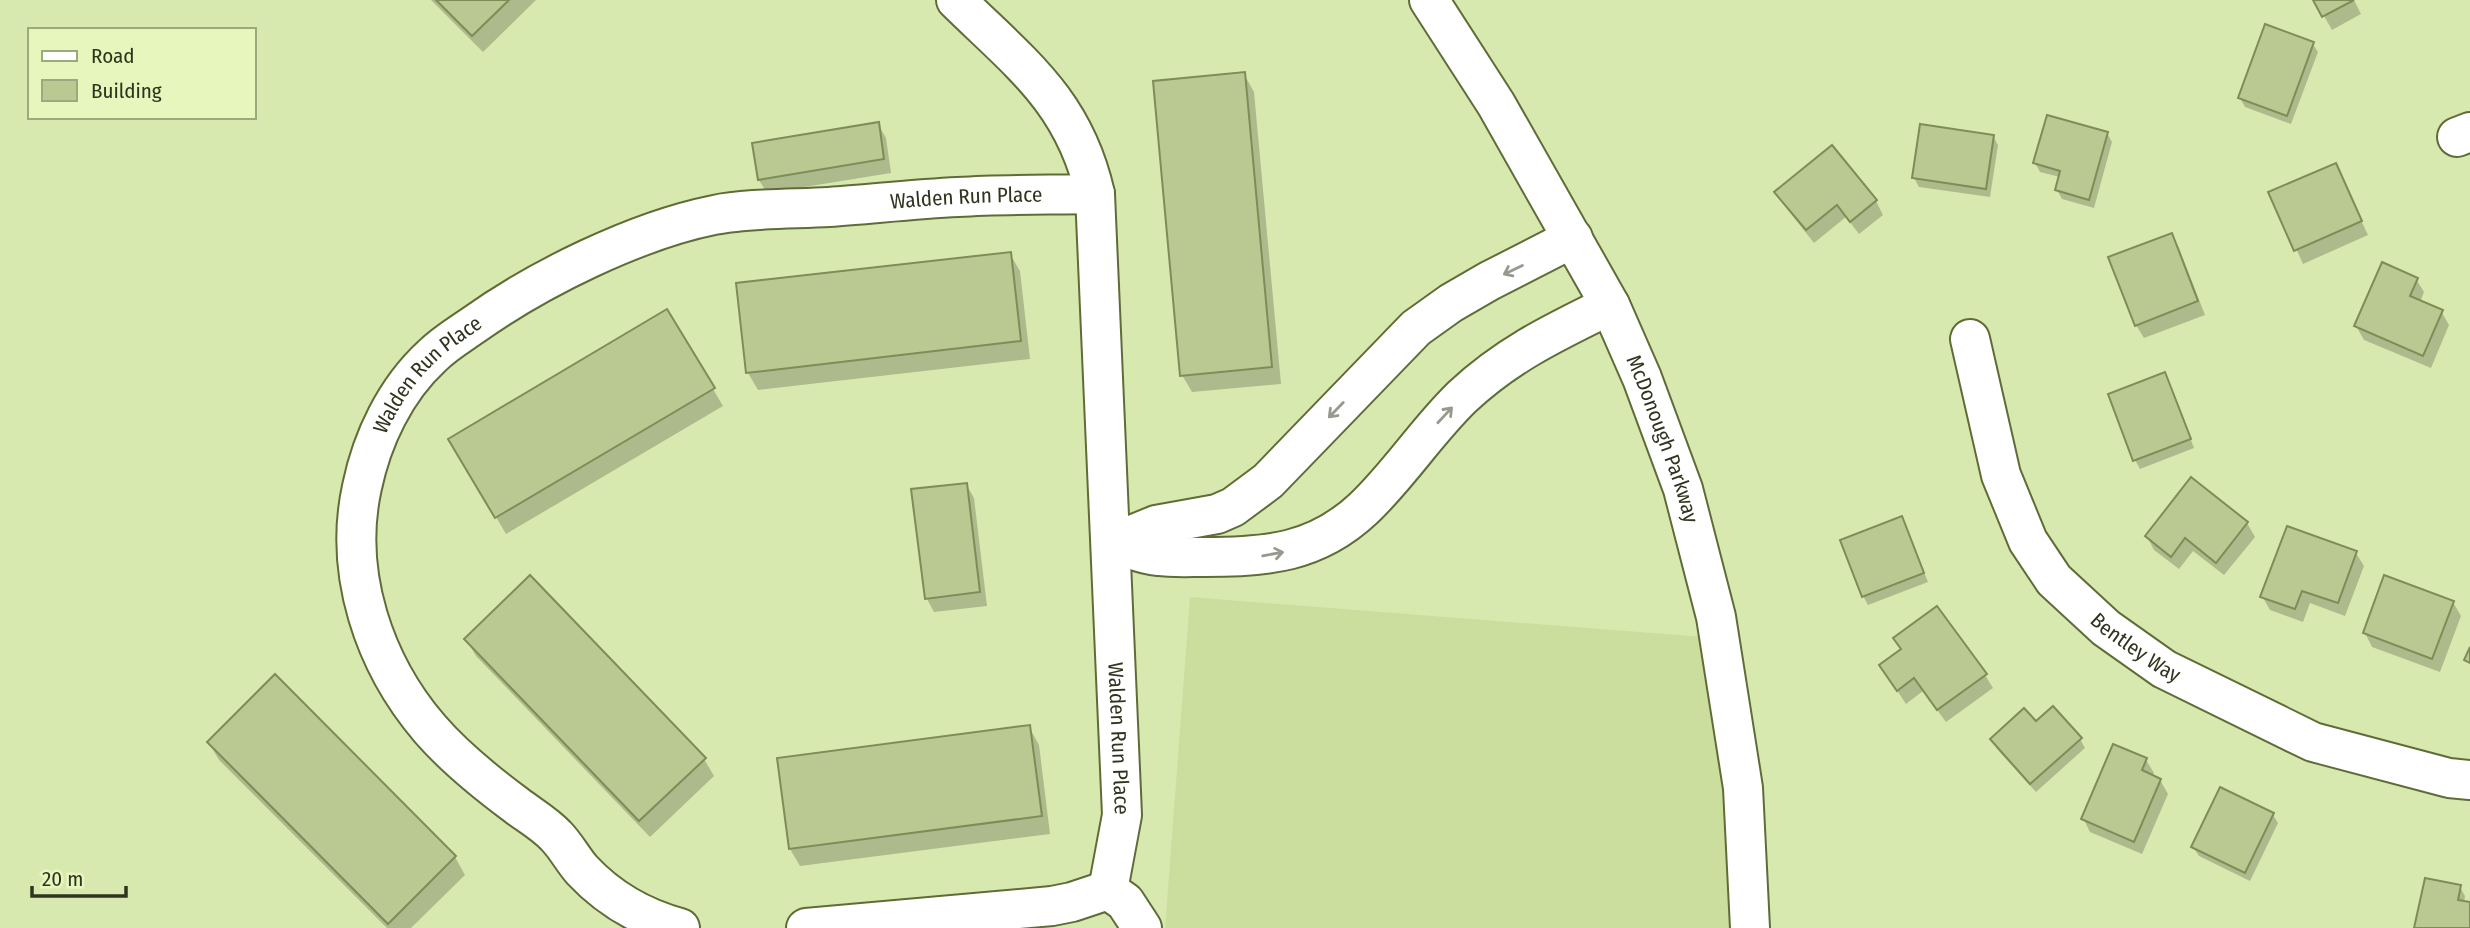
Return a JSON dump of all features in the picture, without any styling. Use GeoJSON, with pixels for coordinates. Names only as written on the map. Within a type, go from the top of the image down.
{"type":"FeatureCollection","features":[{"type":"Feature","properties":{"kind":"street","name":"Walden Run Place"},"geometry":{"type":"LineString","coordinates":[[956,0],[1038,81],[1059,106],[1082,148],[1095,194],[1122,815],[1108,890]]}},
{"type":"Feature","properties":{"kind":"street","name":"McDonough Parkway"},"geometry":{"type":"LineString","coordinates":[[1429,0],[1496,104],[1610,305],[1642,379],[1683,489],[1716,617],[1743,788],[1749,928]]}},
{"type":"Feature","properties":{"kind":"street","name":"Walden Run Place"},"geometry":{"type":"LineString","coordinates":[[680,928],[632,909],[596,883],[573,860],[556,836],[480,777],[441,742],[422,720],[391,671],[366,609],[358,565],[356,528],[360,497],[371,453],[394,403],[412,377],[434,354],[503,305],[587,260],[676,226],[716,215],[958,197],[1095,194]]}},
{"type":"Feature","properties":{"kind":"street"},"geometry":{"type":"LineString","coordinates":[[1112,542],[1156,525],[1211,515],[1233,506],[1268,481],[1397,346],[1433,315],[1489,281],[1573,238]]}},
{"type":"Feature","properties":{"kind":"street"},"geometry":{"type":"LineString","coordinates":[[1112,542],[1156,556],[1252,557],[1287,552],[1318,540],[1342,527],[1369,504],[1420,442],[1462,397],[1502,362],[1527,346],[1610,305]]}},
{"type":"Feature","properties":{"kind":"street","name":"Bentley Way"},"geometry":{"type":"LineString","coordinates":[[1970,339],[2001,475],[2028,541],[2054,580],[2106,628],[2165,668],[2313,742],[2449,778],[2470,780]]}},
{"type":"Feature","properties":{"kind":"street"},"geometry":{"type":"LineString","coordinates":[[1211,515],[1218,557]]}},
{"type":"Feature","properties":{"kind":"street"},"geometry":{"type":"LineString","coordinates":[[806,928],[1063,904],[1108,890],[1125,902],[1142,928]]}},
{"type":"Feature","properties":{"kind":"shaded area"},"geometry":{"type":"Polygon","coordinates":[[[1190,597],[1717,638],[1753,928],[1165,928],[1190,597]]]}},
{"type":"Feature","properties":{"kind":"building"},"geometry":{"type":"Polygon","coordinates":[[[436,0],[509,0],[472,36],[436,0]]]}},
{"type":"Feature","properties":{"kind":"building"},"geometry":{"type":"Polygon","coordinates":[[[2313,0],[2354,0],[2322,17],[2313,0]]]}},
{"type":"Feature","properties":{"kind":"building"},"geometry":{"type":"Polygon","coordinates":[[[2265,24],[2314,42],[2287,116],[2238,98],[2265,24]]]}},
{"type":"Feature","properties":{"kind":"building"},"geometry":{"type":"Polygon","coordinates":[[[1245,72],[1272,367],[1180,376],[1153,81],[1245,72]]]}},
{"type":"Feature","properties":{"kind":"building"},"geometry":{"type":"Polygon","coordinates":[[[2047,115],[2108,132],[2089,200],[2055,190],[2060,171],[2033,163],[2047,115]]]}},
{"type":"Feature","properties":{"kind":"building"},"geometry":{"type":"Polygon","coordinates":[[[879,122],[884,159],[758,180],[752,143],[879,122]]]}},
{"type":"Feature","properties":{"kind":"building"},"geometry":{"type":"Polygon","coordinates":[[[1920,124],[1994,135],[1986,189],[1912,178],[1920,124]]]}},
{"type":"Feature","properties":{"kind":"building"},"geometry":{"type":"Polygon","coordinates":[[[1832,145],[1877,200],[1850,222],[1837,205],[1806,230],[1774,192],[1832,145]]]}},
{"type":"Feature","properties":{"kind":"building"},"geometry":{"type":"Polygon","coordinates":[[[2336,163],[2362,221],[2294,251],[2268,192],[2336,163]]]}},
{"type":"Feature","properties":{"kind":"building"},"geometry":{"type":"Polygon","coordinates":[[[2172,233],[2198,301],[2135,326],[2108,257],[2172,233]]]}},
{"type":"Feature","properties":{"kind":"building"},"geometry":{"type":"Polygon","coordinates":[[[1011,252],[1021,341],[746,373],[736,283],[1011,252]]]}},
{"type":"Feature","properties":{"kind":"building"},"geometry":{"type":"Polygon","coordinates":[[[2382,262],[2418,278],[2410,296],[2443,310],[2423,356],[2354,326],[2382,262]]]}},
{"type":"Feature","properties":{"kind":"building"},"geometry":{"type":"Polygon","coordinates":[[[667,309],[715,388],[495,518],[448,439],[667,309]]]}},
{"type":"Feature","properties":{"kind":"building"},"geometry":{"type":"Polygon","coordinates":[[[2165,372],[2191,439],[2133,461],[2108,394],[2165,372]]]}},
{"type":"Feature","properties":{"kind":"building"},"geometry":{"type":"Polygon","coordinates":[[[2191,477],[2248,522],[2216,563],[2185,538],[2171,557],[2145,536],[2191,477]]]}},
{"type":"Feature","properties":{"kind":"building"},"geometry":{"type":"Polygon","coordinates":[[[967,483],[980,592],[925,599],[911,489],[967,483]]]}},
{"type":"Feature","properties":{"kind":"building"},"geometry":{"type":"Polygon","coordinates":[[[1902,516],[1924,573],[1862,597],[1840,540],[1902,516]]]}},
{"type":"Feature","properties":{"kind":"building"},"geometry":{"type":"Polygon","coordinates":[[[2287,526],[2357,551],[2338,603],[2302,591],[2295,609],[2260,597],[2287,526]]]}},
{"type":"Feature","properties":{"kind":"building"},"geometry":{"type":"Polygon","coordinates":[[[530,575],[706,758],[639,821],[464,639],[530,575]]]}},
{"type":"Feature","properties":{"kind":"building"},"geometry":{"type":"Polygon","coordinates":[[[2384,575],[2454,601],[2432,659],[2363,633],[2384,575]]]}},
{"type":"Feature","properties":{"kind":"building"},"geometry":{"type":"Polygon","coordinates":[[[1937,606],[1987,674],[1937,710],[1914,678],[1897,691],[1879,665],[1901,649],[1893,638],[1937,606]]]}},
{"type":"Feature","properties":{"kind":"building"},"geometry":{"type":"Polygon","coordinates":[[[2470,647],[2470,663],[2464,660],[2470,647]]]}},
{"type":"Feature","properties":{"kind":"building"},"geometry":{"type":"Polygon","coordinates":[[[275,674],[456,856],[388,924],[207,742],[275,674]]]}},
{"type":"Feature","properties":{"kind":"building"},"geometry":{"type":"Polygon","coordinates":[[[2053,706],[2082,738],[2030,784],[1990,739],[2024,708],[2036,721],[2053,706]]]}},
{"type":"Feature","properties":{"kind":"building"},"geometry":{"type":"Polygon","coordinates":[[[1030,725],[1042,816],[789,849],[777,758],[1030,725]]]}},
{"type":"Feature","properties":{"kind":"building"},"geometry":{"type":"Polygon","coordinates":[[[2113,744],[2147,758],[2142,770],[2161,779],[2134,842],[2081,819],[2113,744]]]}},
{"type":"Feature","properties":{"kind":"building"},"geometry":{"type":"Polygon","coordinates":[[[2220,787],[2274,813],[2245,873],[2191,847],[2220,787]]]}},
{"type":"Feature","properties":{"kind":"building"},"geometry":{"type":"Polygon","coordinates":[[[2425,878],[2461,885],[2458,900],[2470,902],[2470,928],[2414,928],[2425,878]]]}}]}
